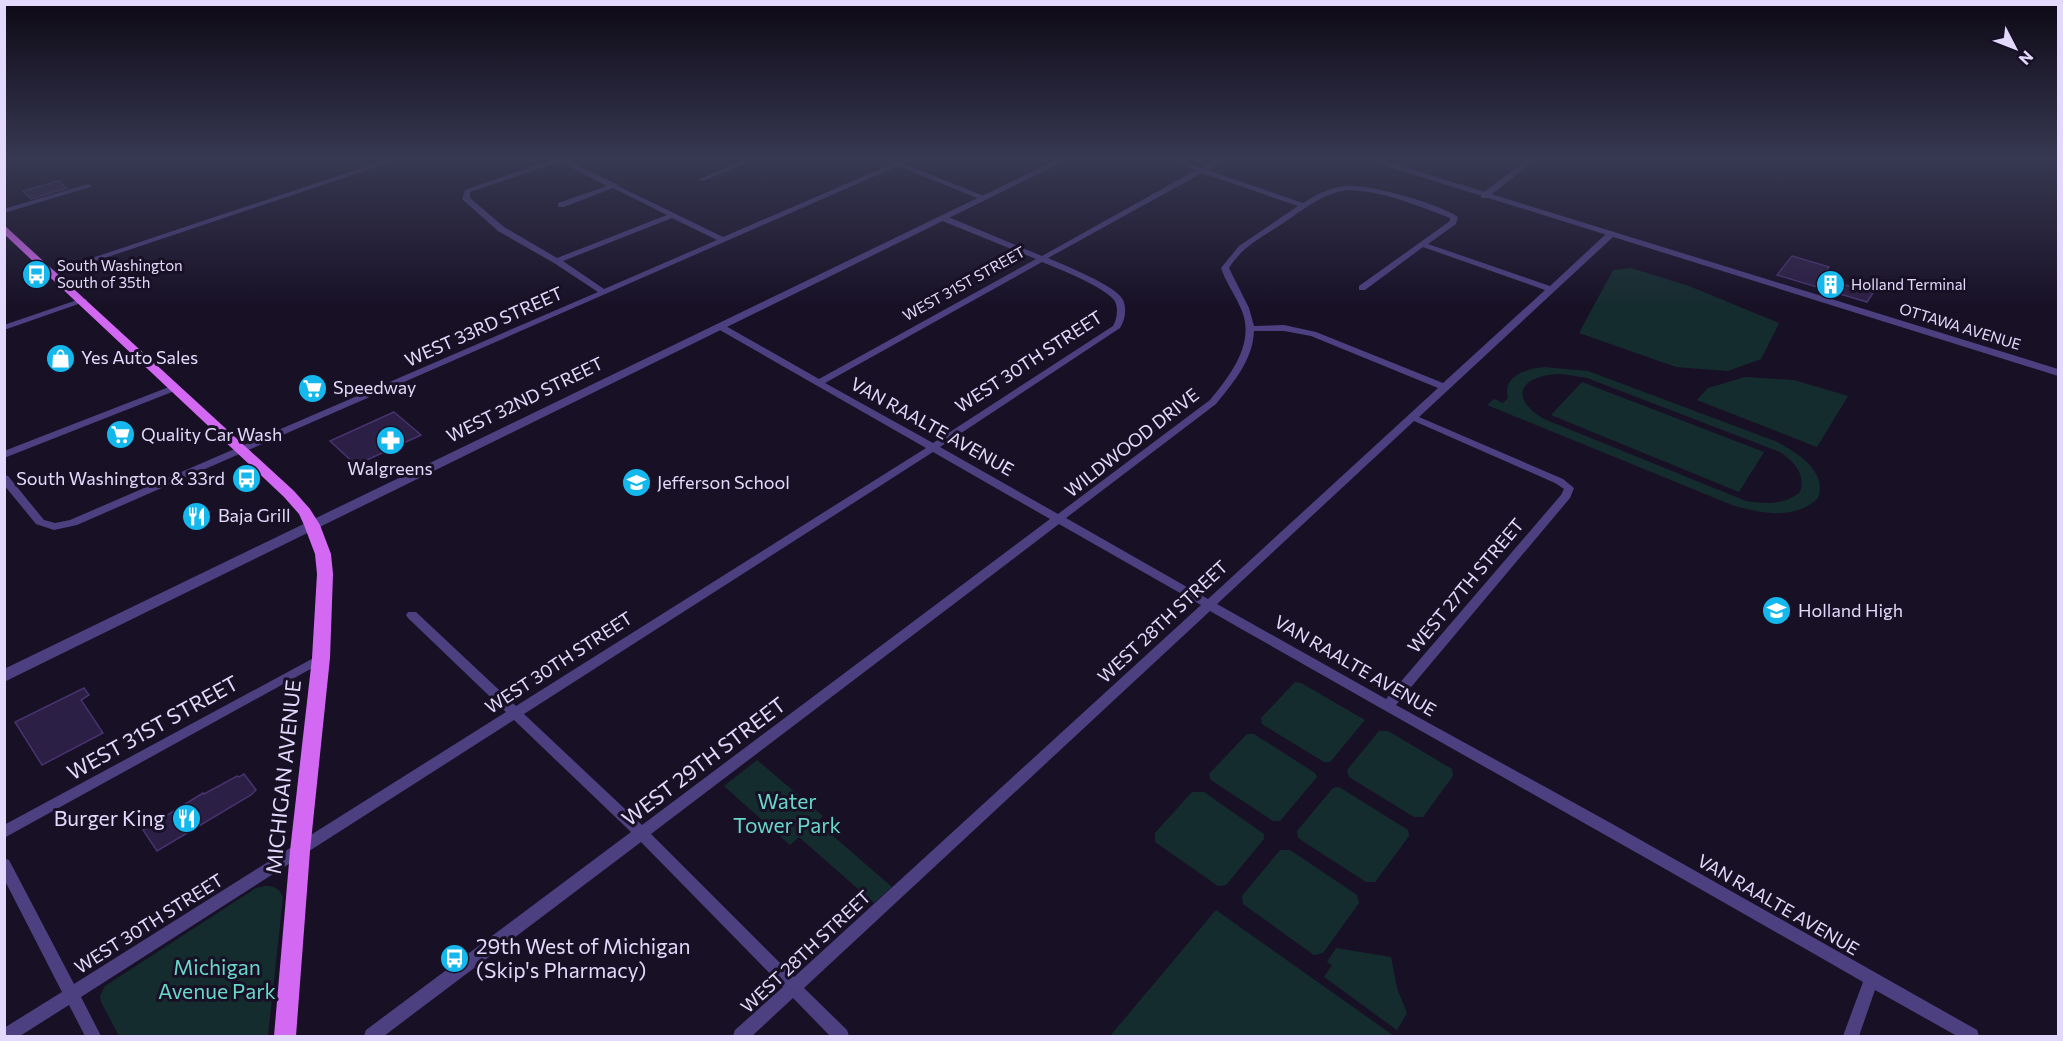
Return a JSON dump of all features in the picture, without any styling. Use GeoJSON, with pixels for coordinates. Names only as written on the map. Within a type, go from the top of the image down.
{"type":"FeatureCollection","features":[{"type":"Feature","properties":{"kind":"main road","name":"MICHIGAN AVENUE"},"geometry":{"type":"LineString","coordinates":[[4,228],[289,494],[305,512],[323,554],[325,574],[321,658],[300,851],[285,1036]]}},
{"type":"Feature","properties":{"kind":"street"},"geometry":{"type":"LineString","coordinates":[[51,273],[247,209]]}},
{"type":"Feature","properties":{"kind":"street"},"geometry":{"type":"LineString","coordinates":[[477,209],[514,238],[557,261],[604,292]]}},
{"type":"Feature","properties":{"kind":"street"},"geometry":{"type":"LineString","coordinates":[[661,209],[723,240]]}},
{"type":"Feature","properties":{"kind":"street","name":"WEST 33RD STREET"},"geometry":{"type":"LineString","coordinates":[[4,478],[40,522],[54,527],[73,524],[796,209]]}},
{"type":"Feature","properties":{"kind":"street","name":"WEST 32ND STREET"},"geometry":{"type":"LineString","coordinates":[[4,676],[963,209]]}},
{"type":"Feature","properties":{"kind":"street","name":"WEST 31ST STREET"},"geometry":{"type":"LineString","coordinates":[[818,383],[1133,209]]}},
{"type":"Feature","properties":{"kind":"street"},"geometry":{"type":"LineString","coordinates":[[1301,209],[1237,250],[1226,268],[1247,314],[1250,329],[1284,328],[1313,334],[1444,387]]}},
{"type":"Feature","properties":{"kind":"street"},"geometry":{"type":"LineString","coordinates":[[1362,288],[1453,222],[1455,217],[1428,209]]}},
{"type":"Feature","properties":{"kind":"street","name":"OTTAWA AVENUE"},"geometry":{"type":"LineString","coordinates":[[1524,209],[2058,373]]}},
{"type":"Feature","properties":{"kind":"street"},"geometry":{"type":"LineString","coordinates":[[557,261],[673,215]]}},
{"type":"Feature","properties":{"kind":"street"},"geometry":{"type":"LineString","coordinates":[[943,218],[1041,260]]}},
{"type":"Feature","properties":{"kind":"street","name":"WEST 28TH STREET"},"geometry":{"type":"LineString","coordinates":[[741,1036],[1610,236]]}},
{"type":"Feature","properties":{"kind":"street"},"geometry":{"type":"LineString","coordinates":[[1421,244],[1550,289]]}},
{"type":"Feature","properties":{"kind":"street","name":"WEST 30TH STREET"},"geometry":{"type":"LineString","coordinates":[[6,1036],[932,448],[1116,328],[1121,312],[1117,296],[1082,276],[1041,260]]}},
{"type":"Feature","properties":{"kind":"street"},"geometry":{"type":"LineString","coordinates":[[4,328],[83,301]]}},
{"type":"Feature","properties":{"kind":"street","name":"VAN RAALTE AVENUE"},"geometry":{"type":"LineString","coordinates":[[721,327],[1971,1036]]}},
{"type":"Feature","properties":{"kind":"street","name":"WILDWOOD DRIVE"},"geometry":{"type":"LineString","coordinates":[[1060,519],[1213,402],[1241,363],[1250,329]]}},
{"type":"Feature","properties":{"kind":"street"},"geometry":{"type":"LineString","coordinates":[[4,455],[174,388]]}},
{"type":"Feature","properties":{"kind":"street","name":"WEST 27TH STREET"},"geometry":{"type":"LineString","coordinates":[[1388,705],[1566,496],[1569,488],[1559,481],[1412,417]]}},
{"type":"Feature","properties":{"kind":"street","name":"WEST 29TH STREET"},"geometry":{"type":"LineString","coordinates":[[372,1036],[1060,519]]}},
{"type":"Feature","properties":{"kind":"street"},"geometry":{"type":"LineString","coordinates":[[412,615],[641,833],[842,1036]]}},
{"type":"Feature","properties":{"kind":"street","name":"WEST 31ST STREET"},"geometry":{"type":"LineString","coordinates":[[4,832],[321,658]]}},
{"type":"Feature","properties":{"kind":"street"},"geometry":{"type":"LineString","coordinates":[[4,864],[93,1036]]}},
{"type":"Feature","properties":{"kind":"street"},"geometry":{"type":"LineString","coordinates":[[1851,1036],[1871,980]]}},
{"type":"Feature","properties":{"kind":"green space"},"geometry":{"type":"Polygon","coordinates":[[[1631,268],[1689,286],[1779,323],[1761,359],[1728,371],[1676,367],[1579,333],[1613,270],[1631,268]]]}},
{"type":"Feature","properties":{"kind":"green space"},"geometry":{"type":"Polygon","coordinates":[[[1537,368],[1588,371],[1775,441],[1800,457],[1814,471],[1820,488],[1818,498],[1799,510],[1777,513],[1754,511],[1732,505],[1487,405],[1494,399],[1503,403],[1508,398],[1507,390],[1512,379],[1523,372],[1537,368]],[[1562,374],[1538,378],[1529,382],[1524,388],[1525,402],[1544,419],[1746,501],[1760,503],[1781,501],[1800,492],[1801,479],[1798,469],[1780,452],[1587,378],[1562,374]]]}},
{"type":"Feature","properties":{"kind":"green space"},"geometry":{"type":"Polygon","coordinates":[[[1745,377],[1794,380],[1848,396],[1817,447],[1697,400],[1708,388],[1745,377]]]}},
{"type":"Feature","properties":{"kind":"green space"},"geometry":{"type":"Polygon","coordinates":[[[1582,382],[1764,452],[1739,492],[1551,415],[1582,382]]]}},
{"type":"Feature","properties":{"kind":"green space"},"geometry":{"type":"Polygon","coordinates":[[[1295,682],[1301,683],[1365,720],[1330,762],[1324,762],[1262,724],[1261,718],[1295,682]]]}},
{"type":"Feature","properties":{"kind":"green space"},"geometry":{"type":"Polygon","coordinates":[[[1379,731],[1388,731],[1452,769],[1453,776],[1423,817],[1414,817],[1349,777],[1347,770],[1379,731]]]}},
{"type":"Feature","properties":{"kind":"green space"},"geometry":{"type":"Polygon","coordinates":[[[1247,734],[1254,734],[1315,773],[1317,777],[1280,821],[1273,821],[1211,780],[1209,774],[1247,734]]]}},
{"type":"Feature","properties":{"kind":"green space","name":"Water Tower Park"},"geometry":{"type":"Polygon","coordinates":[[[757,760],[823,816],[817,822],[892,887],[874,903],[799,837],[790,845],[724,786],[757,760]]]}},
{"type":"Feature","properties":{"kind":"green space"},"geometry":{"type":"Polygon","coordinates":[[[1339,787],[1408,830],[1409,836],[1375,882],[1366,882],[1298,838],[1297,831],[1333,788],[1339,787]]]}},
{"type":"Feature","properties":{"kind":"green space"},"geometry":{"type":"Polygon","coordinates":[[[1192,792],[1204,792],[1264,834],[1264,839],[1226,885],[1218,886],[1155,842],[1155,833],[1192,792]]]}},
{"type":"Feature","properties":{"kind":"green space"},"geometry":{"type":"Polygon","coordinates":[[[1280,850],[1290,850],[1357,895],[1359,903],[1323,953],[1314,955],[1243,904],[1242,896],[1280,850]]]}},
{"type":"Feature","properties":{"kind":"green space","name":"Michigan Avenue Park"},"geometry":{"type":"Polygon","coordinates":[[[265,886],[276,888],[283,897],[268,1036],[119,1036],[101,1002],[100,996],[105,986],[256,888],[265,886]]]}},
{"type":"Feature","properties":{"kind":"green space"},"geometry":{"type":"Polygon","coordinates":[[[1216,910],[1394,1036],[1110,1036],[1216,910]]]}},
{"type":"Feature","properties":{"kind":"green space"},"geometry":{"type":"Polygon","coordinates":[[[1336,948],[1391,957],[1397,988],[1407,1013],[1397,1030],[1324,977],[1332,965],[1327,962],[1336,948]]]}},
{"type":"Feature","properties":{"kind":"building","name":"Holland Terminal"},"geometry":{"type":"Polygon","coordinates":[[[1792,256],[1829,267],[1822,278],[1873,293],[1867,302],[1777,275],[1792,256]]]}},
{"type":"Feature","properties":{"kind":"building","name":"Walgreens"},"geometry":{"type":"Polygon","coordinates":[[[394,412],[421,435],[356,465],[330,441],[394,412]]]}},
{"type":"Feature","properties":{"kind":"building"},"geometry":{"type":"Polygon","coordinates":[[[84,688],[89,695],[81,700],[103,733],[42,765],[15,722],[84,688]]]}},
{"type":"Feature","properties":{"kind":"building","name":"Burger King"},"geometry":{"type":"Polygon","coordinates":[[[244,774],[256,790],[251,795],[157,851],[143,830],[203,793],[244,774]]]}},
{"type":"Feature","properties":{"kind":"place","name":"South Washington South of 35th"},"geometry":{"type":"Point","coordinates":[36,275]}},
{"type":"Feature","properties":{"kind":"place","name":"Holland Terminal"},"geometry":{"type":"Point","coordinates":[1830,285]}},
{"type":"Feature","properties":{"kind":"place","name":"Yes Auto Sales"},"geometry":{"type":"Point","coordinates":[60,358]}},
{"type":"Feature","properties":{"kind":"place","name":"Speedway"},"geometry":{"type":"Point","coordinates":[312,388]}},
{"type":"Feature","properties":{"kind":"place","name":"Quality Car Wash"},"geometry":{"type":"Point","coordinates":[120,435]}},
{"type":"Feature","properties":{"kind":"place","name":"Walgreens"},"geometry":{"type":"Point","coordinates":[390,440]}},
{"type":"Feature","properties":{"kind":"place","name":"South Washington & 33rd"},"geometry":{"type":"Point","coordinates":[246,479]}},
{"type":"Feature","properties":{"kind":"place","name":"Jefferson School"},"geometry":{"type":"Point","coordinates":[636,483]}},
{"type":"Feature","properties":{"kind":"place","name":"Baja Grill"},"geometry":{"type":"Point","coordinates":[197,516]}},
{"type":"Feature","properties":{"kind":"place","name":"Holland High"},"geometry":{"type":"Point","coordinates":[1777,611]}},
{"type":"Feature","properties":{"kind":"place","name":"Burger King"},"geometry":{"type":"Point","coordinates":[186,819]}},
{"type":"Feature","properties":{"kind":"place","name":"29th West of Michigan (Skip's Pharmacy)"},"geometry":{"type":"Point","coordinates":[455,959]}}]}
